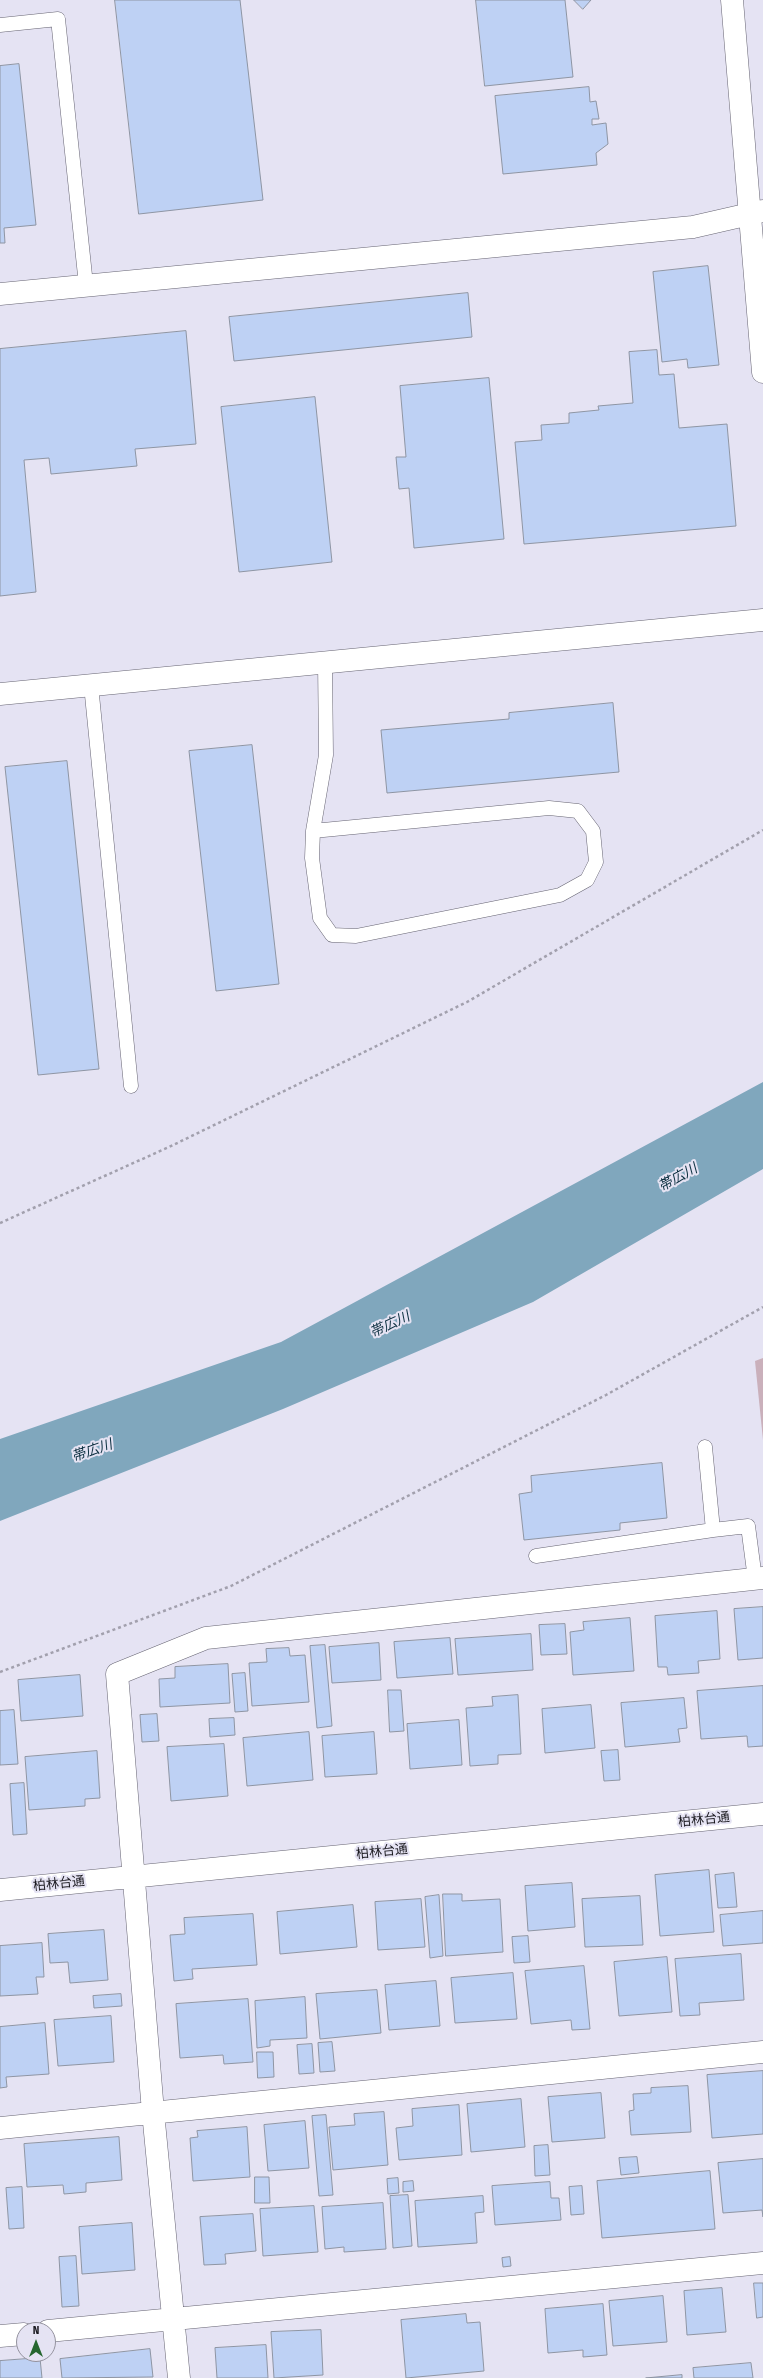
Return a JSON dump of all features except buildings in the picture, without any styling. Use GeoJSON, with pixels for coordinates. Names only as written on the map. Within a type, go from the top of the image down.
{"type":"FeatureCollection","features":[{"type":"Feature","properties":{"kind":"street"},"geometry":{"type":"LineString","coordinates":[[732,0],[756,213],[763,372]]}},
{"type":"Feature","properties":{"kind":"street"},"geometry":{"type":"LineString","coordinates":[[0,294],[693,227],[756,213]]}},
{"type":"Feature","properties":{"kind":"street"},"geometry":{"type":"LineString","coordinates":[[0,694],[325,661],[763,620]]}},
{"type":"Feature","properties":{"kind":"street"},"geometry":{"type":"LineString","coordinates":[[179,2378],[153,2112],[117,1674],[206,1638],[759,1578]]}},
{"type":"Feature","properties":{"kind":"street","name":"柏林台通"},"geometry":{"type":"LineString","coordinates":[[0,1890],[763,1814]]}},
{"type":"Feature","properties":{"kind":"street"},"geometry":{"type":"LineString","coordinates":[[0,2128],[763,2052]]}},
{"type":"Feature","properties":{"kind":"street"},"geometry":{"type":"LineString","coordinates":[[56,2330],[763,2263]]}},
{"type":"Feature","properties":{"kind":"street"},"geometry":{"type":"LineString","coordinates":[[0,2336],[16,2335]]}},
{"type":"Feature","properties":{"kind":"lane"},"geometry":{"type":"LineString","coordinates":[[0,25],[58,19],[86,285]]}},
{"type":"Feature","properties":{"kind":"lane"},"geometry":{"type":"LineString","coordinates":[[313,831],[549,808],[578,811],[593,831],[596,862],[587,880],[560,895],[356,936],[332,935],[320,918],[312,858],[313,831],[326,755],[325,661]]}},
{"type":"Feature","properties":{"kind":"lane"},"geometry":{"type":"LineString","coordinates":[[91,685],[131,1086]]}},
{"type":"Feature","properties":{"kind":"lane"},"geometry":{"type":"LineString","coordinates":[[705,1447],[713,1530]]}},
{"type":"Feature","properties":{"kind":"lane"},"geometry":{"type":"LineString","coordinates":[[536,1556],[748,1526],[759,1578]]}},
{"type":"Feature","properties":{"kind":"path"},"geometry":{"type":"LineString","coordinates":[[0,1223],[169,1148],[467,1002],[763,830]]}},
{"type":"Feature","properties":{"kind":"path"},"geometry":{"type":"LineString","coordinates":[[0,1672],[231,1586],[606,1395],[763,1307]]}},
{"type":"Feature","properties":{"kind":"shaded area"},"geometry":{"type":"Polygon","coordinates":[[[763,1358],[763,1440],[755,1361],[763,1358]]]}},
{"type":"Feature","properties":{"kind":"water","name":"帯広川"},"geometry":{"type":"Polygon","coordinates":[[[763,1082],[763,1169],[533,1302],[283,1409],[0,1521],[0,1439],[281,1342],[763,1082]]]}}]}
